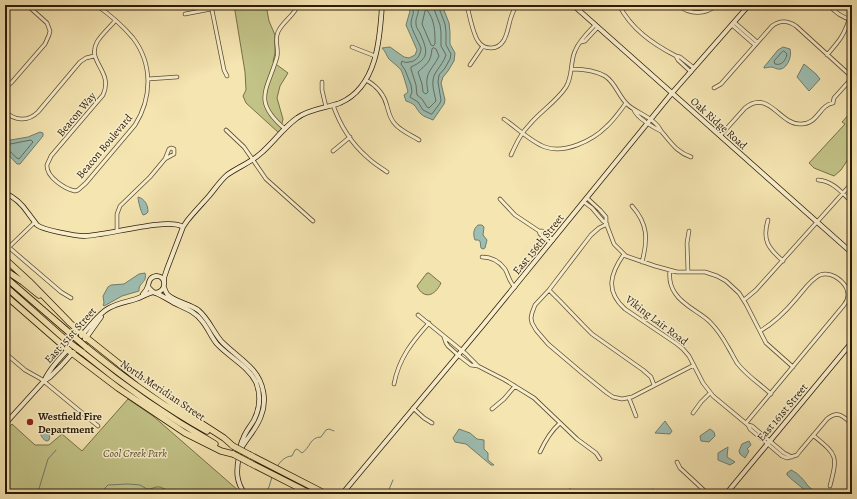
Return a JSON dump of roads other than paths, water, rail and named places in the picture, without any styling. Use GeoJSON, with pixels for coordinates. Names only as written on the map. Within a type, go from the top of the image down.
{"type":"FeatureCollection","features":[{"type":"Feature","properties":{"kind":"highway"},"geometry":{"type":"LineString","coordinates":[[5,259],[84,336],[142,382],[224,438],[233,446]]}},
{"type":"Feature","properties":{"kind":"highway"},"geometry":{"type":"LineString","coordinates":[[5,270],[29,287],[63,316]]}},
{"type":"Feature","properties":{"kind":"highway","name":"North Meridian Street"},"geometry":{"type":"LineString","coordinates":[[5,277],[86,347],[163,404],[233,446],[326,494]]}},
{"type":"Feature","properties":{"kind":"highway","name":"North Meridian Street"},"geometry":{"type":"LineString","coordinates":[[5,286],[67,341],[147,402],[232,454],[311,494]]}},
{"type":"Feature","properties":{"kind":"highway"},"geometry":{"type":"LineString","coordinates":[[5,295],[70,352],[118,388],[173,426],[221,451],[232,454]]}},
{"type":"Feature","properties":{"kind":"street"},"geometry":{"type":"LineString","coordinates":[[5,88],[12,82],[48,39],[50,31],[45,21],[27,5]]}},
{"type":"Feature","properties":{"kind":"street","name":"Beacon Boulevard"},"geometry":{"type":"LineString","coordinates":[[69,189],[75,191],[84,185],[135,125],[141,115],[148,89],[145,63],[130,34],[96,5]]}},
{"type":"Feature","properties":{"kind":"street"},"geometry":{"type":"LineString","coordinates":[[285,129],[270,115],[266,106],[265,95],[266,86],[278,55],[276,40],[277,34],[298,5]]}},
{"type":"Feature","properties":{"kind":"street"},"geometry":{"type":"LineString","coordinates":[[238,461],[243,446],[258,422],[263,409],[264,393],[262,385],[254,370],[222,341],[201,313],[191,306],[170,297],[166,293],[164,278],[187,221],[223,179],[235,170],[254,160],[299,116],[344,101],[360,88],[366,80],[375,56],[380,34],[382,5]]}},
{"type":"Feature","properties":{"kind":"street"},"geometry":{"type":"LineString","coordinates":[[467,5],[477,39],[486,48],[498,46],[503,42],[506,36],[510,17],[517,5]]}},
{"type":"Feature","properties":{"kind":"street","name":"Oak Ridge Road"},"geometry":{"type":"LineString","coordinates":[[573,5],[852,254]]}},
{"type":"Feature","properties":{"kind":"street"},"geometry":{"type":"LineString","coordinates":[[619,5],[623,14],[628,20],[648,39],[657,46],[680,57],[694,68]]}},
{"type":"Feature","properties":{"kind":"street"},"geometry":{"type":"LineString","coordinates":[[678,5],[682,9],[689,12],[701,13],[710,10],[717,5]]}},
{"type":"Feature","properties":{"kind":"street","name":"East 156th Street"},"geometry":{"type":"LineString","coordinates":[[342,494],[515,287],[672,93],[749,5]]}},
{"type":"Feature","properties":{"kind":"street"},"geometry":{"type":"LineString","coordinates":[[827,54],[839,42],[851,20],[838,14],[828,5]]}},
{"type":"Feature","properties":{"kind":"street"},"geometry":{"type":"LineString","coordinates":[[185,14],[211,7],[224,70],[227,76]]}},
{"type":"Feature","properties":{"kind":"street"},"geometry":{"type":"LineString","coordinates":[[5,111],[10,116],[18,118],[24,119],[32,117],[38,112],[80,62],[86,58],[94,56],[97,43],[115,21]]}},
{"type":"Feature","properties":{"kind":"street"},"geometry":{"type":"LineString","coordinates":[[714,88],[721,84],[772,26],[782,21],[786,21],[796,26],[852,78],[834,98],[833,103],[828,104],[814,120],[808,123],[795,124],[790,122],[767,104],[761,102],[752,104],[745,108],[720,136]]}},
{"type":"Feature","properties":{"kind":"street"},"geometry":{"type":"LineString","coordinates":[[733,24],[756,44]]}},
{"type":"Feature","properties":{"kind":"street"},"geometry":{"type":"LineString","coordinates":[[511,155],[523,133],[530,124],[564,89],[569,80],[575,51],[583,38],[596,26]]}},
{"type":"Feature","properties":{"kind":"street"},"geometry":{"type":"LineString","coordinates":[[470,65],[483,46]]}},
{"type":"Feature","properties":{"kind":"street"},"geometry":{"type":"LineString","coordinates":[[352,47],[375,56]]}},
{"type":"Feature","properties":{"kind":"street","name":"Beacon Way"},"geometry":{"type":"LineString","coordinates":[[69,189],[62,186],[52,177],[47,165],[51,156],[101,99],[104,93],[106,86],[105,77],[94,56]]}},
{"type":"Feature","properties":{"kind":"street"},"geometry":{"type":"LineString","coordinates":[[676,56],[678,60],[691,72]]}},
{"type":"Feature","properties":{"kind":"street"},"geometry":{"type":"LineString","coordinates":[[572,69],[593,71],[606,76],[612,82],[626,103],[634,110],[638,111],[649,122],[659,128],[677,150],[691,157]]}},
{"type":"Feature","properties":{"kind":"street"},"geometry":{"type":"LineString","coordinates":[[148,79],[177,77]]}},
{"type":"Feature","properties":{"kind":"street"},"geometry":{"type":"LineString","coordinates":[[366,80],[382,93],[391,118],[395,124],[419,140]]}},
{"type":"Feature","properties":{"kind":"street"},"geometry":{"type":"LineString","coordinates":[[322,82],[322,90],[326,107]]}},
{"type":"Feature","properties":{"kind":"street"},"geometry":{"type":"LineString","coordinates":[[504,119],[538,143],[550,148],[563,149],[590,140],[606,127],[626,103]]}},
{"type":"Feature","properties":{"kind":"street"},"geometry":{"type":"LineString","coordinates":[[333,105],[341,125],[350,137],[366,156],[387,172]]}},
{"type":"Feature","properties":{"kind":"street"},"geometry":{"type":"LineString","coordinates":[[226,130],[244,147],[266,179],[313,221]]}},
{"type":"Feature","properties":{"kind":"street"},"geometry":{"type":"LineString","coordinates":[[332,151],[350,137]]}},
{"type":"Feature","properties":{"kind":"street"},"geometry":{"type":"LineString","coordinates":[[117,231],[116,214],[120,206],[150,177],[165,159]]}},
{"type":"Feature","properties":{"kind":"street"},"geometry":{"type":"LineString","coordinates":[[818,180],[826,181],[832,184],[852,202]]}},
{"type":"Feature","properties":{"kind":"street"},"geometry":{"type":"LineString","coordinates":[[744,300],[756,290],[783,261],[852,183]]}},
{"type":"Feature","properties":{"kind":"street"},"geometry":{"type":"LineString","coordinates":[[5,194],[20,203],[35,222],[42,228],[80,236],[165,224],[178,224],[183,228]]}},
{"type":"Feature","properties":{"kind":"street"},"geometry":{"type":"LineString","coordinates":[[500,199],[515,215],[542,232],[552,242]]}},
{"type":"Feature","properties":{"kind":"street"},"geometry":{"type":"LineString","coordinates":[[585,200],[600,210],[606,217],[614,244],[626,256],[677,272],[705,272],[726,281],[740,293],[766,343],[793,367]]}},
{"type":"Feature","properties":{"kind":"street"},"geometry":{"type":"LineString","coordinates":[[632,206],[640,217],[644,226],[646,239],[642,262]]}},
{"type":"Feature","properties":{"kind":"street"},"geometry":{"type":"LineString","coordinates":[[768,220],[765,230],[768,246],[783,261]]}},
{"type":"Feature","properties":{"kind":"street"},"geometry":{"type":"LineString","coordinates":[[9,247],[35,222]]}},
{"type":"Feature","properties":{"kind":"street"},"geometry":{"type":"LineString","coordinates":[[607,223],[591,235],[549,290],[535,305],[531,318],[536,330],[548,344],[607,393],[613,397],[622,399],[629,398],[679,374],[694,365]]}},
{"type":"Feature","properties":{"kind":"street"},"geometry":{"type":"LineString","coordinates":[[688,272],[687,243],[689,231]]}},
{"type":"Feature","properties":{"kind":"street"},"geometry":{"type":"LineString","coordinates":[[5,244],[71,298]]}},
{"type":"Feature","properties":{"kind":"street"},"geometry":{"type":"LineString","coordinates":[[606,287],[612,286],[612,275],[616,265],[624,254]]}},
{"type":"Feature","properties":{"kind":"street"},"geometry":{"type":"LineString","coordinates":[[482,256],[493,259],[502,266],[510,282],[515,287]]}},
{"type":"Feature","properties":{"kind":"street"},"geometry":{"type":"LineString","coordinates":[[143,295],[151,278],[167,269]]}},
{"type":"Feature","properties":{"kind":"street"},"geometry":{"type":"LineString","coordinates":[[670,270],[669,278],[675,294],[710,322],[719,332],[737,363],[747,374],[771,394]]}},
{"type":"Feature","properties":{"kind":"street"},"geometry":{"type":"LineString","coordinates":[[747,424],[846,301],[848,291],[840,280],[834,276],[830,274],[819,275],[779,317],[765,329],[760,331]]}},
{"type":"Feature","properties":{"kind":"street"},"geometry":{"type":"LineString","coordinates":[[156,276],[161,278],[164,282]]}},
{"type":"Feature","properties":{"kind":"street"},"geometry":{"type":"LineString","coordinates":[[148,286],[154,292],[188,309],[198,316],[217,343],[253,377],[259,392],[259,406],[257,414],[242,440],[237,469],[238,481],[245,494]]}},
{"type":"Feature","properties":{"kind":"street","name":"Viking Lair Road"},"geometry":{"type":"LineString","coordinates":[[612,286],[618,302],[625,309],[677,344],[689,356],[710,393],[747,424],[750,429],[769,442],[782,456],[787,458],[792,457],[814,436]]}},
{"type":"Feature","properties":{"kind":"street"},"geometry":{"type":"LineString","coordinates":[[154,292],[160,291],[164,287]]}},
{"type":"Feature","properties":{"kind":"street"},"geometry":{"type":"LineString","coordinates":[[549,290],[592,334],[651,377],[654,385]]}},
{"type":"Feature","properties":{"kind":"street","name":"East 151st Street"},"geometry":{"type":"LineString","coordinates":[[5,424],[44,381],[47,374],[70,352],[101,317],[114,306],[154,292]]}},
{"type":"Feature","properties":{"kind":"street"},"geometry":{"type":"LineString","coordinates":[[418,315],[478,366],[534,398],[577,439],[596,453],[600,459]]}},
{"type":"Feature","properties":{"kind":"street"},"geometry":{"type":"LineString","coordinates":[[394,384],[399,365],[409,347],[429,323]]}},
{"type":"Feature","properties":{"kind":"street"},"geometry":{"type":"LineString","coordinates":[[444,337],[448,346],[458,355],[471,365],[478,366]]}},
{"type":"Feature","properties":{"kind":"street","name":"East 161st Street"},"geometry":{"type":"LineString","coordinates":[[726,494],[852,342]]}},
{"type":"Feature","properties":{"kind":"street"},"geometry":{"type":"LineString","coordinates":[[5,353],[24,370],[44,381],[98,426]]}},
{"type":"Feature","properties":{"kind":"street"},"geometry":{"type":"LineString","coordinates":[[492,408],[504,399],[515,386]]}},
{"type":"Feature","properties":{"kind":"street"},"geometry":{"type":"LineString","coordinates":[[693,413],[710,393]]}},
{"type":"Feature","properties":{"kind":"street"},"geometry":{"type":"LineString","coordinates":[[629,398],[636,416]]}},
{"type":"Feature","properties":{"kind":"street"},"geometry":{"type":"LineString","coordinates":[[413,408],[432,423]]}},
{"type":"Feature","properties":{"kind":"street"},"geometry":{"type":"LineString","coordinates":[[830,486],[836,465],[835,459],[830,449],[814,436],[832,415],[839,414],[844,416],[852,424]]}},
{"type":"Feature","properties":{"kind":"street"},"geometry":{"type":"LineString","coordinates":[[540,452],[550,433],[560,423]]}},
{"type":"Feature","properties":{"kind":"street"},"geometry":{"type":"LineString","coordinates":[[677,462],[680,468],[708,494]]}},
{"type":"Feature","properties":{"kind":"street"},"geometry":{"type":"LineString","coordinates":[[570,491],[574,494]]}},
{"type":"Feature","properties":{"kind":"street"},"geometry":{"type":"LineString","coordinates":[[648,494],[654,491],[659,494]]}},
{"type":"Feature","properties":{"kind":"water"},"geometry":{"type":"Polygon","coordinates":[[[404,5],[442,5],[449,23],[450,44],[455,53],[454,61],[443,77],[441,83],[445,100],[444,104],[433,120],[422,115],[414,105],[406,101],[404,95],[408,92],[401,70],[389,59],[382,48],[390,47],[404,57],[409,58],[415,55],[417,50],[406,25],[410,11],[404,5]]]}},
{"type":"Feature","properties":{"kind":"water"},"geometry":{"type":"Polygon","coordinates":[[[783,47],[790,49],[789,61],[786,66],[780,69],[771,67],[764,68],[778,50],[783,47]]]}},
{"type":"Feature","properties":{"kind":"water"},"geometry":{"type":"Polygon","coordinates":[[[804,64],[820,79],[809,91],[797,77],[804,64]]]}},
{"type":"Feature","properties":{"kind":"water"},"geometry":{"type":"Polygon","coordinates":[[[40,132],[43,133],[43,136],[20,164],[17,164],[5,151],[5,141],[28,137],[40,132]]]}},
{"type":"Feature","properties":{"kind":"water"},"geometry":{"type":"Polygon","coordinates":[[[138,197],[143,199],[147,205],[148,212],[146,214],[142,214],[138,197]]]}},
{"type":"Feature","properties":{"kind":"water"},"geometry":{"type":"Polygon","coordinates":[[[478,225],[482,225],[484,227],[483,235],[487,240],[485,248],[483,249],[481,248],[480,241],[475,240],[474,236],[474,230],[478,225]]]}},
{"type":"Feature","properties":{"kind":"water"},"geometry":{"type":"Polygon","coordinates":[[[145,273],[145,279],[140,286],[139,291],[122,296],[104,306],[103,305],[103,296],[108,287],[111,285],[124,284],[139,274],[145,273]]]}},
{"type":"Feature","properties":{"kind":"water"},"geometry":{"type":"Polygon","coordinates":[[[665,421],[672,431],[670,434],[655,433],[665,421]]]}},
{"type":"Feature","properties":{"kind":"water"},"geometry":{"type":"Polygon","coordinates":[[[39,425],[44,427],[50,435],[49,440],[47,441],[42,437],[39,425]]]}},
{"type":"Feature","properties":{"kind":"water"},"geometry":{"type":"Polygon","coordinates":[[[459,429],[470,433],[477,439],[484,440],[484,449],[488,453],[488,460],[494,465],[491,465],[466,444],[455,442],[453,438],[459,429]]]}},
{"type":"Feature","properties":{"kind":"water"},"geometry":{"type":"Polygon","coordinates":[[[710,429],[714,432],[715,436],[709,442],[701,441],[700,436],[710,429]]]}},
{"type":"Feature","properties":{"kind":"water"},"geometry":{"type":"Polygon","coordinates":[[[749,441],[751,445],[747,449],[749,451],[745,458],[739,451],[742,444],[749,441]]]}},
{"type":"Feature","properties":{"kind":"water"},"geometry":{"type":"Polygon","coordinates":[[[728,447],[727,457],[735,462],[730,465],[718,460],[718,453],[728,447]]]}},
{"type":"Feature","properties":{"kind":"water"},"geometry":{"type":"Polygon","coordinates":[[[791,470],[819,494],[809,494],[792,480],[787,475],[787,473],[791,470]]]}},
{"type":"Feature","properties":{"kind":"waterway"},"geometry":{"type":"LineString","coordinates":[[277,467],[283,459],[292,456],[295,450],[297,449],[302,453],[305,451],[312,441],[317,437],[321,437],[326,430],[329,429],[334,431]]}},
{"type":"Feature","properties":{"kind":"waterway"},"geometry":{"type":"LineString","coordinates":[[38,492],[48,459],[56,450]]}},
{"type":"Feature","properties":{"kind":"waterway"},"geometry":{"type":"LineString","coordinates":[[264,494],[269,487],[272,477]]}},
{"type":"Feature","properties":{"kind":"waterway"},"geometry":{"type":"LineString","coordinates":[[387,494],[393,480]]}},
{"type":"Feature","properties":{"kind":"waterway"},"geometry":{"type":"LineString","coordinates":[[102,494],[108,485],[128,484],[140,485],[147,489],[160,487],[177,494]]}},
{"type":"Feature","properties":{"kind":"place","name":"Westfield Fire Department"},"geometry":{"type":"Point","coordinates":[30,422]}},
{"type":"Feature","properties":{"kind":"park label","name":"Cool Creek Park"},"geometry":{"type":"Point","coordinates":[135,453]}}]}
